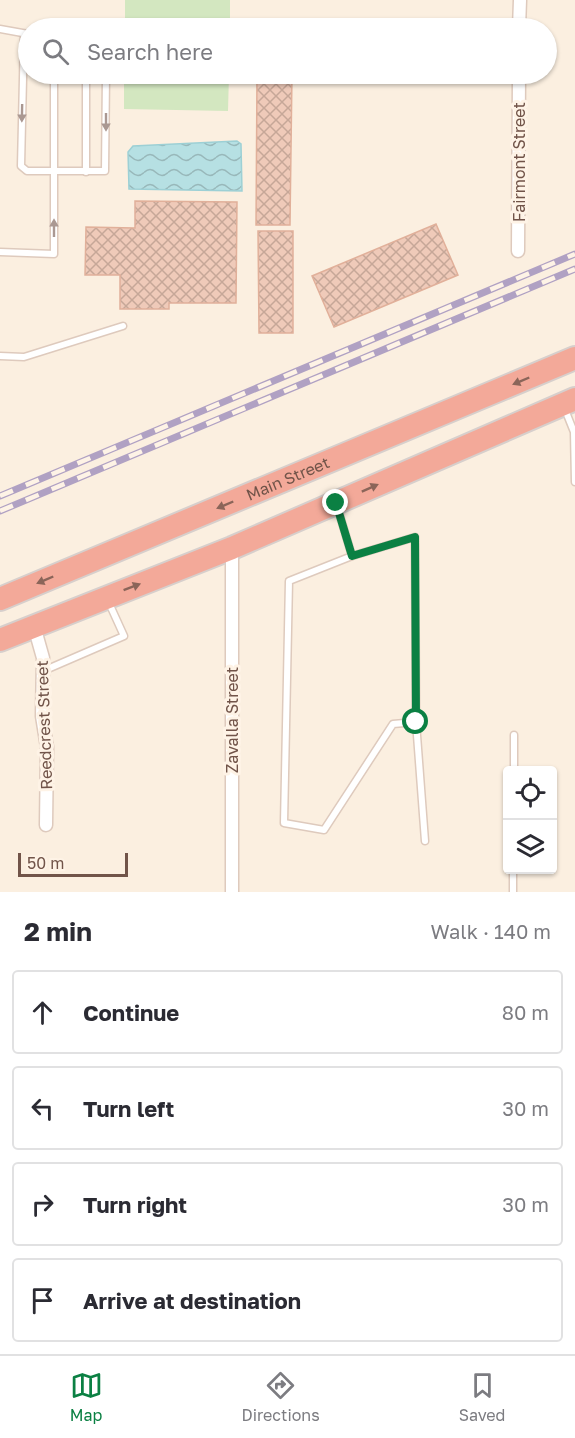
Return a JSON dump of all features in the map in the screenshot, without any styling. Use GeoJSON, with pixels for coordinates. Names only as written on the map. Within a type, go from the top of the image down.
{"type":"FeatureCollection","features":[{"type":"Feature","properties":{"kind":"highway","name":"Main Street"},"geometry":{"type":"LineString","coordinates":[[0,599],[575,358]]}},
{"type":"Feature","properties":{"kind":"highway"},"geometry":{"type":"LineString","coordinates":[[0,640],[232,548],[569,402]]}},
{"type":"Feature","properties":{"kind":"street"},"geometry":{"type":"LineString","coordinates":[[519,18],[520,0]]}},
{"type":"Feature","properties":{"kind":"street","name":"Fairmont Street"},"geometry":{"type":"LineString","coordinates":[[518,251],[519,84]]}},
{"type":"Feature","properties":{"kind":"street","name":"Zavalla Street"},"geometry":{"type":"LineString","coordinates":[[232,548],[232,892]]}},
{"type":"Feature","properties":{"kind":"street","name":"Reedcrest Street"},"geometry":{"type":"LineString","coordinates":[[34,626],[43,658],[42,716],[47,747],[46,825]]}},
{"type":"Feature","properties":{"kind":"lane"},"geometry":{"type":"LineString","coordinates":[[0,29],[18,32]]}},
{"type":"Feature","properties":{"kind":"lane"},"geometry":{"type":"LineString","coordinates":[[24,84],[21,166],[27,171],[86,172],[105,171],[106,84]]}},
{"type":"Feature","properties":{"kind":"lane"},"geometry":{"type":"LineString","coordinates":[[0,252],[54,254],[54,84]]}},
{"type":"Feature","properties":{"kind":"lane"},"geometry":{"type":"LineString","coordinates":[[86,84],[86,172]]}},
{"type":"Feature","properties":{"kind":"lane"},"geometry":{"type":"LineString","coordinates":[[0,356],[24,357],[123,326]]}},
{"type":"Feature","properties":{"kind":"lane"},"geometry":{"type":"LineString","coordinates":[[569,402],[574,432],[575,482]]}},
{"type":"Feature","properties":{"kind":"lane"},"geometry":{"type":"LineString","coordinates":[[336,503],[352,556]]}},
{"type":"Feature","properties":{"kind":"lane"},"geometry":{"type":"LineString","coordinates":[[416,722],[393,724],[324,830],[284,823],[289,581],[352,556],[415,537],[416,722],[425,841]]}},
{"type":"Feature","properties":{"kind":"lane"},"geometry":{"type":"LineString","coordinates":[[43,671],[124,636],[107,597]]}},
{"type":"Feature","properties":{"kind":"lane"},"geometry":{"type":"LineString","coordinates":[[514,735],[514,766]]}},
{"type":"Feature","properties":{"kind":"lane"},"geometry":{"type":"LineString","coordinates":[[513,874],[513,892]]}},
{"type":"Feature","properties":{"kind":"green space"},"geometry":{"type":"Polygon","coordinates":[[[125,0],[230,0],[230,18],[125,18],[125,0]]]}},
{"type":"Feature","properties":{"kind":"green space"},"geometry":{"type":"Polygon","coordinates":[[[124,84],[229,84],[228,111],[124,109],[124,84]]]}},
{"type":"Feature","properties":{"kind":"water"},"geometry":{"type":"Polygon","coordinates":[[[237,141],[241,144],[242,191],[129,189],[128,152],[133,146],[237,141]]]}},
{"type":"Feature","properties":{"kind":"building"},"geometry":{"type":"Polygon","coordinates":[[[257,84],[292,84],[290,225],[256,225],[257,84]]]}},
{"type":"Feature","properties":{"kind":"building"},"geometry":{"type":"Polygon","coordinates":[[[135,201],[237,202],[236,303],[169,303],[169,309],[120,309],[120,275],[85,275],[86,227],[135,228],[135,201]]]}},
{"type":"Feature","properties":{"kind":"building"},"geometry":{"type":"Polygon","coordinates":[[[436,224],[458,275],[334,327],[312,276],[436,224]]]}},
{"type":"Feature","properties":{"kind":"building"},"geometry":{"type":"Polygon","coordinates":[[[258,231],[293,231],[293,333],[259,333],[258,231]]]}},
{"type":"Feature","properties":{"kind":"railway"},"geometry":{"type":"LineString","coordinates":[[0,496],[575,254]]}},
{"type":"Feature","properties":{"kind":"railway"},"geometry":{"type":"LineString","coordinates":[[0,511],[575,269]]}},
{"type":"Feature","properties":{"kind":"route"},"geometry":{"type":"LineString","coordinates":[[336,503],[352,556],[415,537],[416,722]]}}]}
